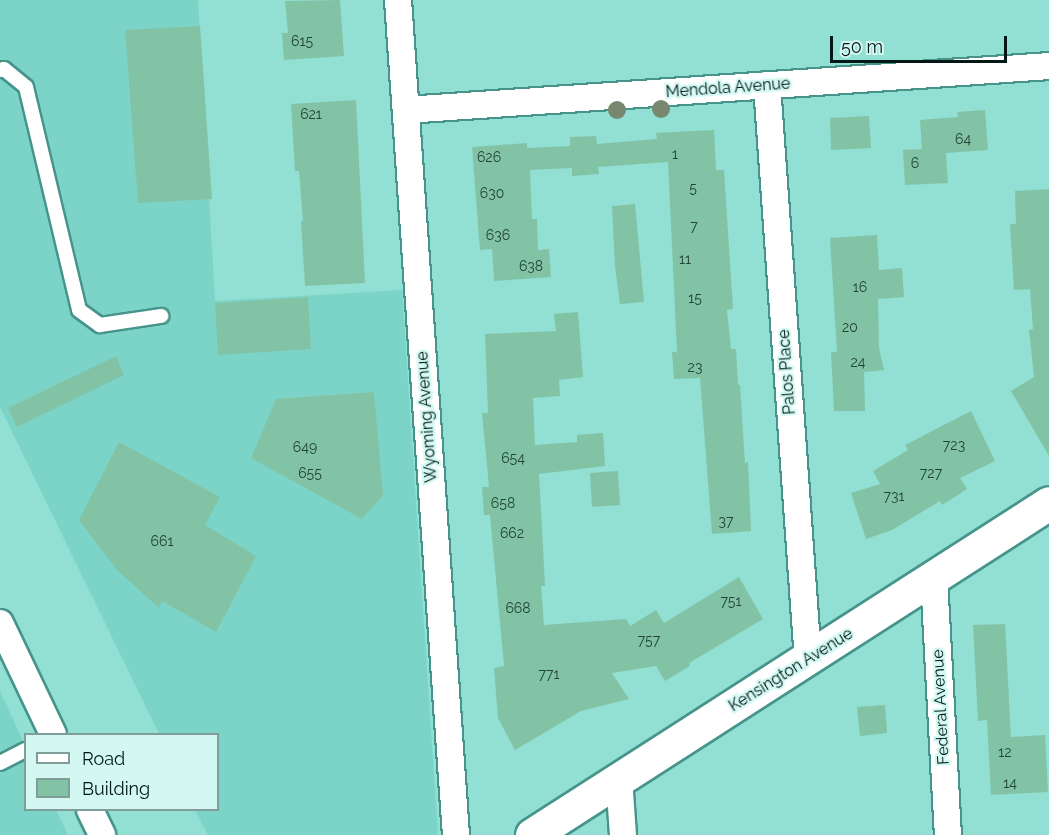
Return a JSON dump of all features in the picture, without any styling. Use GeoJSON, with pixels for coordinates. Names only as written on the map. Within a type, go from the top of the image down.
{"type":"FeatureCollection","features":[{"type":"Feature","properties":{"kind":"street","name":"Wyoming Avenue"},"geometry":{"type":"LineString","coordinates":[[398,0],[456,835]]}},
{"type":"Feature","properties":{"kind":"street","name":"Mendola Avenue"},"geometry":{"type":"LineString","coordinates":[[406,110],[1049,66]]}},
{"type":"Feature","properties":{"kind":"street","name":"Palos Place"},"geometry":{"type":"LineString","coordinates":[[767,85],[808,660]]}},
{"type":"Feature","properties":{"kind":"street","name":"Kensington Avenue"},"geometry":{"type":"LineString","coordinates":[[532,835],[808,660],[1049,503]]}},
{"type":"Feature","properties":{"kind":"street","name":"Federal Avenue"},"geometry":{"type":"LineString","coordinates":[[934,578],[948,835]]}},
{"type":"Feature","properties":{"kind":"street"},"geometry":{"type":"LineString","coordinates":[[0,623],[52,733]]}},
{"type":"Feature","properties":{"kind":"street"},"geometry":{"type":"LineString","coordinates":[[620,778],[623,835]]}},
{"type":"Feature","properties":{"kind":"street"},"geometry":{"type":"LineString","coordinates":[[90,811],[102,835]]}},
{"type":"Feature","properties":{"kind":"lane"},"geometry":{"type":"LineString","coordinates":[[0,70],[4,69],[26,87],[79,310],[100,325],[161,316]]}},
{"type":"Feature","properties":{"kind":"lane"},"geometry":{"type":"LineString","coordinates":[[0,763],[24,751]]}},
{"type":"Feature","properties":{"kind":"shaded area"},"geometry":{"type":"Polygon","coordinates":[[[0,0],[198,0],[215,301],[402,290],[438,835],[208,835],[196,811],[219,811],[219,733],[159,733],[0,407],[0,0]]]}},
{"type":"Feature","properties":{"kind":"shaded area"},"geometry":{"type":"Polygon","coordinates":[[[0,691],[24,743],[24,811],[56,811],[68,835],[0,835],[0,691]]]}},
{"type":"Feature","properties":{"kind":"building"},"geometry":{"type":"Polygon","coordinates":[[[340,0],[344,56],[284,60],[282,33],[288,33],[285,1],[340,0]]]}},
{"type":"Feature","properties":{"kind":"building"},"geometry":{"type":"Polygon","coordinates":[[[200,26],[212,199],[138,203],[125,30],[200,26]]]}},
{"type":"Feature","properties":{"kind":"building"},"geometry":{"type":"Polygon","coordinates":[[[356,100],[365,283],[305,286],[301,221],[303,221],[299,171],[295,171],[291,104],[356,100]]]}},
{"type":"Feature","properties":{"kind":"building"},"geometry":{"type":"Polygon","coordinates":[[[985,110],[988,150],[946,153],[948,183],[905,185],[903,150],[922,149],[920,120],[958,117],[957,112],[985,110]]]}},
{"type":"Feature","properties":{"kind":"building"},"geometry":{"type":"Polygon","coordinates":[[[869,116],[871,148],[831,150],[830,118],[869,116]]]}},
{"type":"Feature","properties":{"kind":"building"},"geometry":{"type":"Polygon","coordinates":[[[714,130],[716,170],[724,170],[733,309],[727,310],[731,349],[736,349],[738,385],[740,385],[745,463],[748,462],[751,531],[712,534],[700,378],[674,379],[672,352],[677,352],[668,162],[598,167],[599,174],[572,176],[572,168],[530,170],[532,219],[537,219],[538,250],[549,249],[551,277],[494,281],[492,249],[480,250],[472,147],[527,143],[527,148],[570,146],[570,137],[596,136],[597,144],[657,139],[656,133],[714,130]]]}},
{"type":"Feature","properties":{"kind":"building"},"geometry":{"type":"Polygon","coordinates":[[[1049,189],[1049,456],[1011,391],[1034,377],[1029,330],[1033,329],[1030,289],[1014,290],[1010,224],[1016,224],[1015,191],[1049,189]]]}},
{"type":"Feature","properties":{"kind":"building"},"geometry":{"type":"Polygon","coordinates":[[[635,204],[644,302],[620,304],[615,266],[612,206],[635,204]]]}},
{"type":"Feature","properties":{"kind":"building"},"geometry":{"type":"Polygon","coordinates":[[[877,235],[879,270],[902,268],[904,297],[878,299],[879,348],[884,370],[864,372],[865,411],[834,411],[831,352],[837,352],[830,238],[877,235]]]}},
{"type":"Feature","properties":{"kind":"building"},"geometry":{"type":"Polygon","coordinates":[[[308,297],[311,349],[218,355],[215,303],[308,297]]]}},
{"type":"Feature","properties":{"kind":"building"},"geometry":{"type":"Polygon","coordinates":[[[578,312],[583,377],[559,380],[560,396],[533,398],[535,445],[577,442],[577,435],[603,433],[605,466],[539,474],[545,586],[541,586],[544,625],[626,619],[630,626],[656,610],[664,623],[739,577],[763,619],[689,663],[690,666],[665,681],[656,666],[612,673],[629,699],[581,711],[515,750],[498,718],[494,668],[504,666],[490,515],[484,515],[482,487],[489,487],[482,413],[488,413],[485,334],[556,331],[554,314],[578,312]]]}},
{"type":"Feature","properties":{"kind":"building"},"geometry":{"type":"Polygon","coordinates":[[[116,356],[124,375],[17,427],[8,408],[116,356]]]}},
{"type":"Feature","properties":{"kind":"building"},"geometry":{"type":"Polygon","coordinates":[[[374,392],[383,495],[362,519],[251,458],[276,399],[374,392]]]}},
{"type":"Feature","properties":{"kind":"building"},"geometry":{"type":"Polygon","coordinates":[[[971,411],[995,461],[960,478],[967,489],[942,505],[940,501],[892,530],[866,539],[851,493],[880,484],[873,471],[908,450],[905,445],[971,411]]]}},
{"type":"Feature","properties":{"kind":"building"},"geometry":{"type":"Polygon","coordinates":[[[119,442],[220,497],[205,525],[256,556],[216,632],[162,601],[159,608],[117,570],[79,520],[119,442]]]}},
{"type":"Feature","properties":{"kind":"building"},"geometry":{"type":"Polygon","coordinates":[[[618,471],[620,505],[592,507],[590,473],[618,471]]]}},
{"type":"Feature","properties":{"kind":"building"},"geometry":{"type":"Polygon","coordinates":[[[1005,624],[1011,737],[1045,735],[1048,792],[991,795],[987,720],[978,721],[973,625],[1005,624]]]}},
{"type":"Feature","properties":{"kind":"building"},"geometry":{"type":"Polygon","coordinates":[[[885,705],[887,733],[860,736],[857,707],[885,705]]]}}]}
